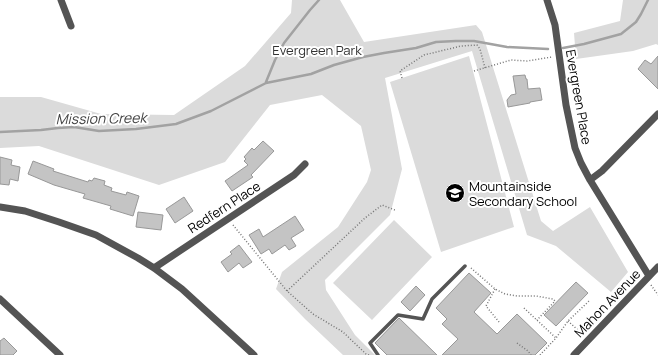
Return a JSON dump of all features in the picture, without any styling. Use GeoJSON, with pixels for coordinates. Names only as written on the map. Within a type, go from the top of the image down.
{"type":"FeatureCollection","features":[{"type":"Feature","properties":{"kind":"street"},"geometry":{"type":"LineString","coordinates":[[61,0],[71,26]]}},
{"type":"Feature","properties":{"kind":"street","name":"Evergreen Place"},"geometry":{"type":"LineString","coordinates":[[547,0],[555,25],[566,104],[575,148],[590,180],[649,280]]}},
{"type":"Feature","properties":{"kind":"street"},"geometry":{"type":"LineString","coordinates":[[590,180],[602,171],[658,114]]}},
{"type":"Feature","properties":{"kind":"street","name":"Redfern Place"},"geometry":{"type":"LineString","coordinates":[[154,268],[294,175],[305,164]]}},
{"type":"Feature","properties":{"kind":"street"},"geometry":{"type":"LineString","coordinates":[[0,207],[26,211],[96,235],[154,268],[182,289],[254,355]]}},
{"type":"Feature","properties":{"kind":"street","name":"Mahon Avenue"},"geometry":{"type":"LineString","coordinates":[[574,355],[649,280],[658,267]]}},
{"type":"Feature","properties":{"kind":"street"},"geometry":{"type":"LineString","coordinates":[[0,299],[60,355]]}},
{"type":"Feature","properties":{"kind":"lane"},"geometry":{"type":"LineString","coordinates":[[378,355],[370,343],[398,315],[423,320],[432,299],[466,266]]}},
{"type":"Feature","properties":{"kind":"path"},"geometry":{"type":"LineString","coordinates":[[402,78],[400,71],[424,56],[461,46],[477,45],[480,49],[485,68]]}},
{"type":"Feature","properties":{"kind":"path"},"geometry":{"type":"LineString","coordinates":[[474,71],[511,60],[527,60],[559,55]]}},
{"type":"Feature","properties":{"kind":"path"},"geometry":{"type":"LineString","coordinates":[[287,291],[365,218],[382,205],[395,210]]}},
{"type":"Feature","properties":{"kind":"path"},"geometry":{"type":"LineString","coordinates":[[228,219],[287,291],[312,314],[343,332],[366,354],[369,355]]}},
{"type":"Feature","properties":{"kind":"path"},"geometry":{"type":"LineString","coordinates":[[466,266],[472,269],[495,288],[506,294],[553,299],[555,301],[537,320]]}},
{"type":"Feature","properties":{"kind":"path"},"geometry":{"type":"LineString","coordinates":[[649,280],[658,295]]}},
{"type":"Feature","properties":{"kind":"path"},"geometry":{"type":"LineString","coordinates":[[495,288],[486,306],[499,322]]}},
{"type":"Feature","properties":{"kind":"path"},"geometry":{"type":"LineString","coordinates":[[540,355],[556,338],[568,321],[589,301]]}},
{"type":"Feature","properties":{"kind":"path"},"geometry":{"type":"LineString","coordinates":[[524,308],[556,338]]}},
{"type":"Feature","properties":{"kind":"path"},"geometry":{"type":"LineString","coordinates":[[568,321],[580,332]]}},
{"type":"Feature","properties":{"kind":"path"},"geometry":{"type":"LineString","coordinates":[[517,343],[528,350],[530,355]]}},
{"type":"Feature","properties":{"kind":"green space","name":"Evergreen Park"},"geometry":{"type":"Polygon","coordinates":[[[292,0],[340,0],[364,42],[476,25],[482,32],[541,221],[553,231],[590,207],[628,272],[611,292],[556,246],[527,235],[472,51],[385,78],[402,169],[390,215],[325,280],[326,290],[355,335],[375,355],[343,355],[276,289],[282,272],[338,227],[367,182],[371,170],[361,126],[322,95],[270,105],[225,162],[159,185],[39,146],[0,148],[0,97],[41,97],[101,114],[174,115],[245,66],[291,13],[292,0]]]}},
{"type":"Feature","properties":{"kind":"green space"},"geometry":{"type":"Polygon","coordinates":[[[623,0],[658,0],[658,45],[656,44],[633,51],[576,59],[574,33],[620,21],[623,0]]]}},
{"type":"Feature","properties":{"kind":"green space"},"geometry":{"type":"Polygon","coordinates":[[[469,56],[514,227],[441,252],[390,82],[469,56]]]}},
{"type":"Feature","properties":{"kind":"green space"},"geometry":{"type":"Polygon","coordinates":[[[394,220],[432,257],[372,320],[333,283],[394,220]]]}},
{"type":"Feature","properties":{"kind":"building"},"geometry":{"type":"Polygon","coordinates":[[[658,56],[658,89],[638,69],[645,60],[651,64],[658,56]]]}},
{"type":"Feature","properties":{"kind":"building"},"geometry":{"type":"Polygon","coordinates":[[[525,75],[528,89],[540,88],[542,100],[508,107],[507,100],[511,95],[516,94],[513,76],[525,75]]]}},
{"type":"Feature","properties":{"kind":"building"},"geometry":{"type":"Polygon","coordinates":[[[263,141],[274,151],[251,175],[253,177],[232,191],[225,181],[248,165],[244,161],[246,159],[244,157],[252,148],[254,150],[263,141]]]}},
{"type":"Feature","properties":{"kind":"building"},"geometry":{"type":"Polygon","coordinates":[[[0,157],[12,160],[11,165],[20,167],[18,181],[10,179],[9,185],[0,184],[0,157]]]}},
{"type":"Feature","properties":{"kind":"building"},"geometry":{"type":"Polygon","coordinates":[[[33,161],[54,169],[53,171],[88,182],[89,180],[92,181],[94,178],[105,181],[104,185],[112,188],[111,191],[126,195],[127,192],[139,196],[133,216],[110,209],[111,206],[83,198],[85,194],[54,185],[28,174],[33,161]]]}},
{"type":"Feature","properties":{"kind":"building"},"geometry":{"type":"Polygon","coordinates":[[[184,197],[193,211],[175,223],[166,209],[184,197]]]}},
{"type":"Feature","properties":{"kind":"building"},"geometry":{"type":"Polygon","coordinates":[[[138,212],[163,215],[161,230],[136,227],[138,212]]]}},
{"type":"Feature","properties":{"kind":"building"},"geometry":{"type":"Polygon","coordinates":[[[295,216],[304,230],[291,238],[296,246],[289,250],[285,245],[272,254],[269,249],[261,254],[249,235],[259,229],[263,237],[295,216]]]}},
{"type":"Feature","properties":{"kind":"building"},"geometry":{"type":"Polygon","coordinates":[[[239,245],[252,262],[243,268],[239,263],[228,272],[221,262],[232,254],[230,252],[239,245]]]}},
{"type":"Feature","properties":{"kind":"building"},"geometry":{"type":"Polygon","coordinates":[[[469,273],[491,293],[474,312],[497,334],[517,314],[547,343],[535,355],[442,355],[458,339],[442,324],[447,319],[436,308],[469,273]]]}},
{"type":"Feature","properties":{"kind":"building"},"geometry":{"type":"Polygon","coordinates":[[[576,282],[588,293],[556,326],[544,315],[576,282]]]}},
{"type":"Feature","properties":{"kind":"building"},"geometry":{"type":"Polygon","coordinates":[[[416,286],[425,295],[410,311],[401,302],[416,286]]]}},
{"type":"Feature","properties":{"kind":"building"},"geometry":{"type":"Polygon","coordinates":[[[399,318],[437,355],[387,355],[375,343],[399,318]]]}},
{"type":"Feature","properties":{"kind":"building"},"geometry":{"type":"Polygon","coordinates":[[[4,338],[17,351],[13,355],[0,355],[0,341],[4,338]]]}},
{"type":"Feature","properties":{"kind":"waterway"},"geometry":{"type":"LineString","coordinates":[[266,82],[284,43],[319,0]]}},
{"type":"Feature","properties":{"kind":"waterway"},"geometry":{"type":"LineString","coordinates":[[563,48],[621,34],[636,22],[648,0]]}},
{"type":"Feature","properties":{"kind":"waterway","name":"Mission Creek"},"geometry":{"type":"LineString","coordinates":[[0,132],[74,127],[99,131],[136,129],[176,124],[211,111],[266,83],[311,74],[334,65],[363,57],[416,48],[436,42],[474,41],[507,47],[548,49]]}},
{"type":"Feature","properties":{"kind":"place","name":"Mountainside Secondary School"},"geometry":{"type":"Point","coordinates":[455,193]}}]}
